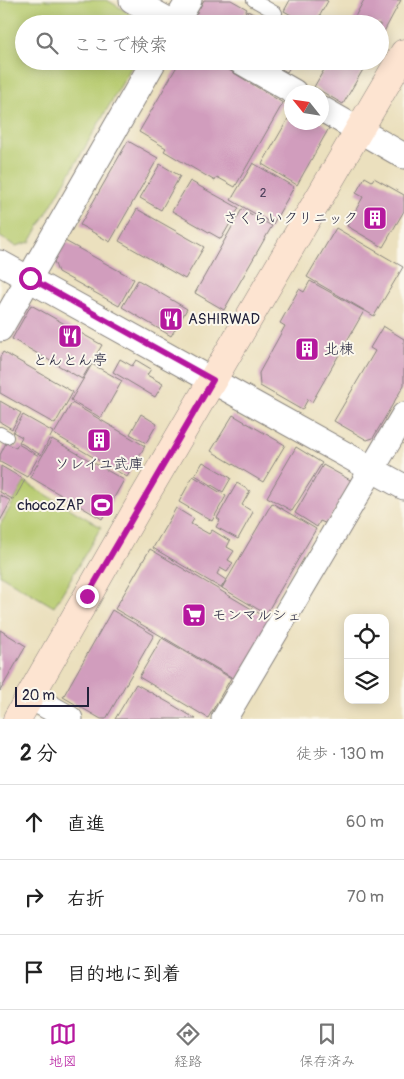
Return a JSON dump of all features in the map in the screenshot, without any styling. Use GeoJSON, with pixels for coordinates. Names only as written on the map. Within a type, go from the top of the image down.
{"type":"FeatureCollection","features":[{"type":"Feature","properties":{"kind":"street"},"geometry":{"type":"LineString","coordinates":[[132,0],[159,15]]}},
{"type":"Feature","properties":{"kind":"street"},"geometry":{"type":"LineString","coordinates":[[180,15],[189,0]]}},
{"type":"Feature","properties":{"kind":"street"},"geometry":{"type":"LineString","coordinates":[[70,719],[24,708],[404,53]]}},
{"type":"Feature","properties":{"kind":"street"},"geometry":{"type":"LineString","coordinates":[[0,329],[149,70]]}},
{"type":"Feature","properties":{"kind":"street"},"geometry":{"type":"LineString","coordinates":[[256,70],[284,86]]}},
{"type":"Feature","properties":{"kind":"street"},"geometry":{"type":"LineString","coordinates":[[329,113],[404,156]]}},
{"type":"Feature","properties":{"kind":"street"},"geometry":{"type":"LineString","coordinates":[[0,262],[404,487]]}},
{"type":"Feature","properties":{"kind":"street"},"geometry":{"type":"LineString","coordinates":[[224,719],[404,415]]}},
{"type":"Feature","properties":{"kind":"lane"},"geometry":{"type":"LineString","coordinates":[[253,0],[276,13]]}},
{"type":"Feature","properties":{"kind":"green space"},"geometry":{"type":"Polygon","coordinates":[[[0,0],[107,0],[133,15],[15,15],[15,70],[130,70],[30,242],[16,246],[0,237],[0,0]]]}},
{"type":"Feature","properties":{"kind":"green space"},"geometry":{"type":"Polygon","coordinates":[[[25,482],[101,527],[54,607],[0,575],[0,525],[25,482]]]}},
{"type":"Feature","properties":{"kind":"building"},"geometry":{"type":"Polygon","coordinates":[[[204,0],[231,0],[247,9],[244,15],[196,15],[204,0]]]}},
{"type":"Feature","properties":{"kind":"building"},"geometry":{"type":"Polygon","coordinates":[[[290,0],[328,1],[320,15],[291,15],[284,11],[290,0]]]}},
{"type":"Feature","properties":{"kind":"building"},"geometry":{"type":"Polygon","coordinates":[[[364,0],[401,0],[389,22],[389,15],[356,15],[364,0]]]}},
{"type":"Feature","properties":{"kind":"building"},"geometry":{"type":"Polygon","coordinates":[[[248,11],[255,15],[246,15],[248,11]]]}},
{"type":"Feature","properties":{"kind":"building"},"geometry":{"type":"Polygon","coordinates":[[[175,70],[229,70],[283,103],[235,187],[217,177],[215,181],[164,151],[166,148],[139,132],[175,70]]]}},
{"type":"Feature","properties":{"kind":"building"},"geometry":{"type":"Polygon","coordinates":[[[324,70],[363,70],[343,104],[329,96],[329,85],[315,85],[324,70]]]}},
{"type":"Feature","properties":{"kind":"building"},"geometry":{"type":"Polygon","coordinates":[[[284,126],[284,130],[328,130],[297,185],[262,164],[284,126]]]}},
{"type":"Feature","properties":{"kind":"building"},"geometry":{"type":"Polygon","coordinates":[[[128,141],[158,158],[110,242],[80,225],[128,141]]]}},
{"type":"Feature","properties":{"kind":"building"},"geometry":{"type":"Polygon","coordinates":[[[253,163],[294,187],[273,224],[231,200],[253,163]]]}},
{"type":"Feature","properties":{"kind":"building"},"geometry":{"type":"Polygon","coordinates":[[[160,164],[180,176],[161,210],[140,198],[160,164]]]}},
{"type":"Feature","properties":{"kind":"building","name":"さくらいクリニック"},"geometry":{"type":"Polygon","coordinates":[[[365,177],[372,181],[374,178],[404,195],[404,211],[383,247],[347,226],[363,197],[356,193],[365,177]]]}},
{"type":"Feature","properties":{"kind":"building"},"geometry":{"type":"Polygon","coordinates":[[[190,181],[239,208],[221,239],[172,211],[190,181]]]}},
{"type":"Feature","properties":{"kind":"building"},"geometry":{"type":"Polygon","coordinates":[[[137,209],[204,247],[185,279],[119,241],[137,209]]]}},
{"type":"Feature","properties":{"kind":"building"},"geometry":{"type":"Polygon","coordinates":[[[242,209],[272,226],[224,310],[195,293],[242,209]]]}},
{"type":"Feature","properties":{"kind":"building"},"geometry":{"type":"Polygon","coordinates":[[[336,228],[403,267],[374,316],[307,277],[336,228]]]}},
{"type":"Feature","properties":{"kind":"building"},"geometry":{"type":"Polygon","coordinates":[[[65,241],[134,279],[119,306],[58,272],[54,261],[65,241]]]}},
{"type":"Feature","properties":{"kind":"building"},"geometry":{"type":"Polygon","coordinates":[[[138,280],[187,309],[171,336],[122,307],[138,280]]]}},
{"type":"Feature","properties":{"kind":"building","name":"北棟"},"geometry":{"type":"Polygon","coordinates":[[[310,281],[364,311],[312,402],[308,399],[302,410],[260,386],[259,373],[285,326],[280,323],[299,289],[304,292],[310,281]]]}},
{"type":"Feature","properties":{"kind":"building"},"geometry":{"type":"Polygon","coordinates":[[[31,305],[102,345],[82,379],[12,339],[31,305]]]}},
{"type":"Feature","properties":{"kind":"building"},"geometry":{"type":"Polygon","coordinates":[[[383,326],[404,339],[404,385],[373,438],[367,440],[334,421],[375,351],[370,348],[383,326]]]}},
{"type":"Feature","properties":{"kind":"building"},"geometry":{"type":"Polygon","coordinates":[[[3,352],[73,392],[55,424],[0,393],[0,357],[3,352]]]}},
{"type":"Feature","properties":{"kind":"building"},"geometry":{"type":"Polygon","coordinates":[[[120,359],[132,366],[136,360],[151,369],[147,375],[163,384],[155,397],[113,372],[120,359]]]}},
{"type":"Feature","properties":{"kind":"building"},"geometry":{"type":"Polygon","coordinates":[[[92,364],[122,381],[101,418],[71,400],[92,364]]]}},
{"type":"Feature","properties":{"kind":"building"},"geometry":{"type":"Polygon","coordinates":[[[0,401],[21,413],[12,429],[0,422],[0,401]]]}},
{"type":"Feature","properties":{"kind":"building","name":"ソレイユ武庫"},"geometry":{"type":"Polygon","coordinates":[[[72,403],[145,446],[127,477],[54,434],[72,403]]]}},
{"type":"Feature","properties":{"kind":"building"},"geometry":{"type":"Polygon","coordinates":[[[141,414],[157,424],[146,443],[130,434],[141,414]]]}},
{"type":"Feature","properties":{"kind":"building"},"geometry":{"type":"Polygon","coordinates":[[[23,415],[53,432],[41,455],[19,442],[22,437],[13,432],[23,415]]]}},
{"type":"Feature","properties":{"kind":"building"},"geometry":{"type":"Polygon","coordinates":[[[233,415],[285,445],[263,482],[211,451],[233,415]]]}},
{"type":"Feature","properties":{"kind":"building"},"geometry":{"type":"Polygon","coordinates":[[[52,439],[124,480],[102,519],[30,477],[52,439]]]}},
{"type":"Feature","properties":{"kind":"building"},"geometry":{"type":"Polygon","coordinates":[[[6,443],[16,448],[18,444],[39,456],[27,477],[0,462],[0,455],[6,443]]]}},
{"type":"Feature","properties":{"kind":"building"},"geometry":{"type":"Polygon","coordinates":[[[296,447],[322,463],[292,511],[267,497],[296,447]]]}},
{"type":"Feature","properties":{"kind":"building"},"geometry":{"type":"Polygon","coordinates":[[[203,462],[231,478],[223,492],[195,475],[203,462]]]}},
{"type":"Feature","properties":{"kind":"building"},"geometry":{"type":"Polygon","coordinates":[[[323,465],[352,481],[327,524],[320,521],[317,527],[295,513],[323,465]]]}},
{"type":"Feature","properties":{"kind":"building"},"geometry":{"type":"Polygon","coordinates":[[[1,466],[25,480],[14,500],[0,492],[1,466]]]}},
{"type":"Feature","properties":{"kind":"building"},"geometry":{"type":"Polygon","coordinates":[[[193,476],[226,496],[212,521],[179,502],[193,476]]]}},
{"type":"Feature","properties":{"kind":"building"},"geometry":{"type":"Polygon","coordinates":[[[237,483],[250,491],[242,505],[253,512],[238,539],[216,527],[220,520],[217,518],[237,483]]]}},
{"type":"Feature","properties":{"kind":"building"},"geometry":{"type":"Polygon","coordinates":[[[0,495],[11,501],[0,521],[0,495]]]}},
{"type":"Feature","properties":{"kind":"building"},"geometry":{"type":"Polygon","coordinates":[[[272,503],[316,529],[266,614],[222,588],[272,503]]]}},
{"type":"Feature","properties":{"kind":"building"},"geometry":{"type":"Polygon","coordinates":[[[176,508],[194,519],[191,524],[209,534],[212,530],[230,541],[227,547],[234,551],[228,560],[233,563],[227,572],[220,568],[217,574],[226,580],[221,588],[153,548],[176,508]]]}},
{"type":"Feature","properties":{"kind":"building","name":"モンマルシェ"},"geometry":{"type":"Polygon","coordinates":[[[150,549],[272,621],[238,681],[115,609],[150,549]]]}},
{"type":"Feature","properties":{"kind":"building"},"geometry":{"type":"Polygon","coordinates":[[[112,610],[154,635],[106,719],[101,719],[63,697],[112,610]]]}},
{"type":"Feature","properties":{"kind":"building"},"geometry":{"type":"Polygon","coordinates":[[[0,630],[26,646],[0,691],[0,630]]]}},
{"type":"Feature","properties":{"kind":"building"},"geometry":{"type":"Polygon","coordinates":[[[162,638],[231,678],[208,718],[139,677],[162,638]]]}},
{"type":"Feature","properties":{"kind":"building"},"geometry":{"type":"Polygon","coordinates":[[[136,684],[171,704],[196,719],[115,719],[136,684]]]}},
{"type":"Feature","properties":{"kind":"place","name":"さくらいクリニック"},"geometry":{"type":"Point","coordinates":[375,218]}},
{"type":"Feature","properties":{"kind":"place","name":"ASHIRWAD"},"geometry":{"type":"Point","coordinates":[171,319]}},
{"type":"Feature","properties":{"kind":"place","name":"とんとん亭"},"geometry":{"type":"Point","coordinates":[70,336]}},
{"type":"Feature","properties":{"kind":"place","name":"北棟"},"geometry":{"type":"Point","coordinates":[307,349]}},
{"type":"Feature","properties":{"kind":"place","name":"ソレイユ武庫"},"geometry":{"type":"Point","coordinates":[99,440]}},
{"type":"Feature","properties":{"kind":"place","name":"chocoZAP"},"geometry":{"type":"Point","coordinates":[102,505]}},
{"type":"Feature","properties":{"kind":"place","name":"モンマルシェ"},"geometry":{"type":"Point","coordinates":[194,615]}},
{"type":"Feature","properties":{"kind":"route"},"geometry":{"type":"LineString","coordinates":[[30,278],[213,380],[87,596]]}}]}
